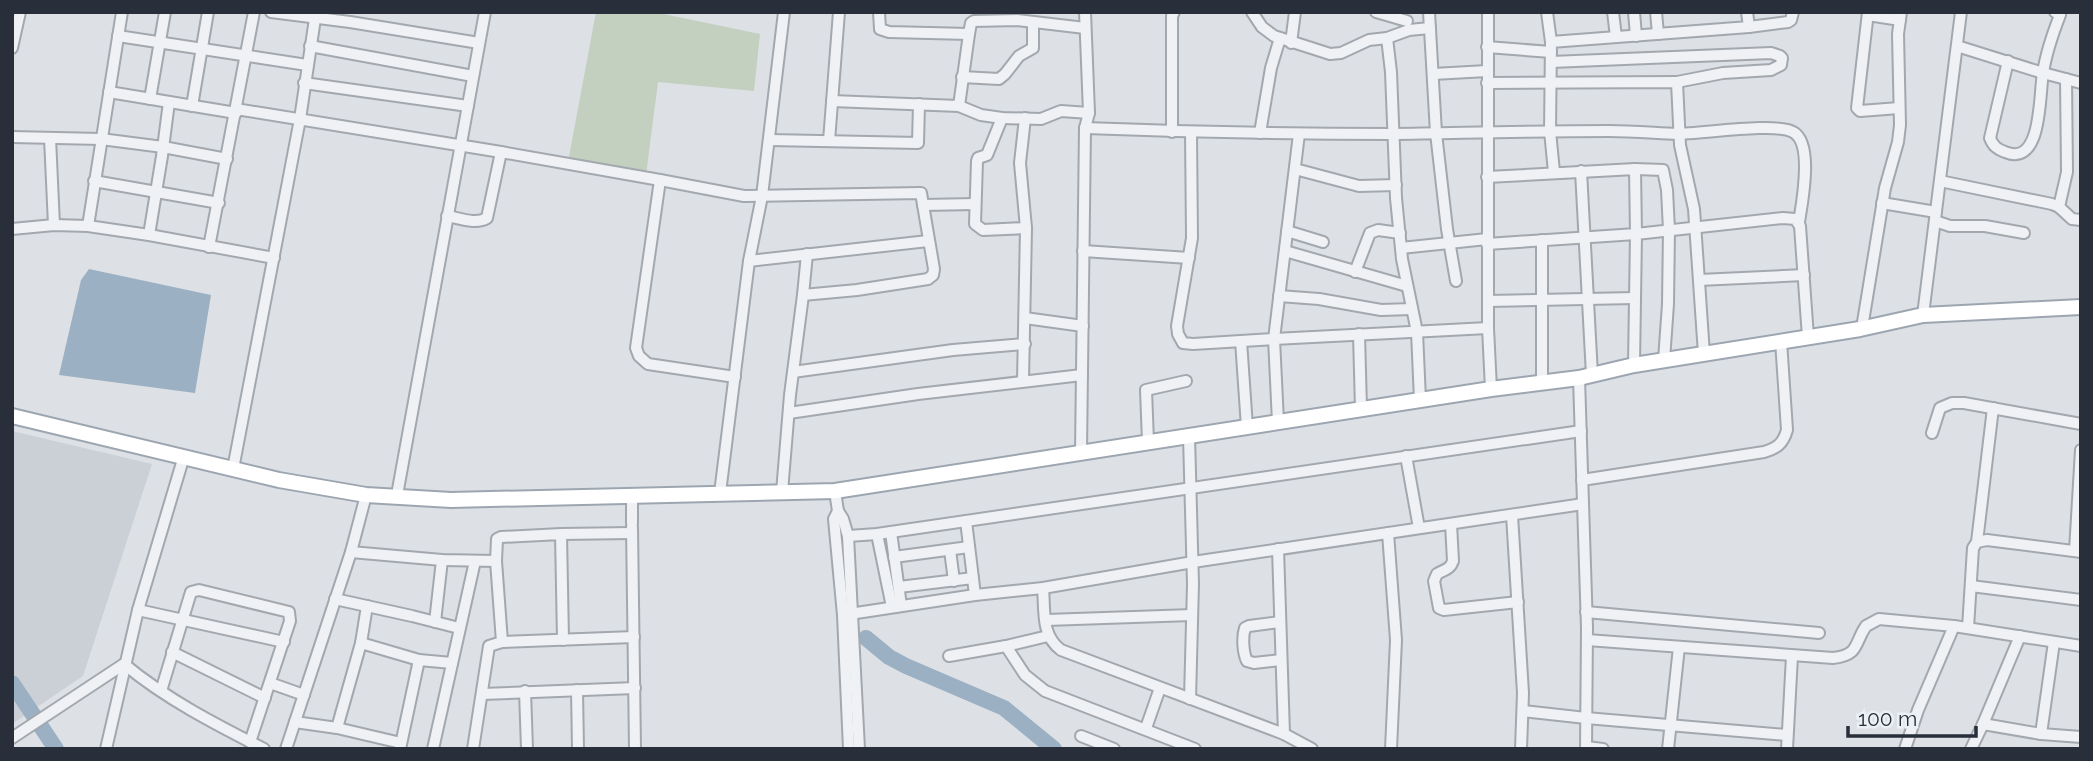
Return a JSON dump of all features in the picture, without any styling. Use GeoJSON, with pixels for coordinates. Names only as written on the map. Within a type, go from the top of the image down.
{"type":"FeatureCollection","features":[{"type":"Feature","properties":{"kind":"main road"},"geometry":{"type":"LineString","coordinates":[[12,416],[279,480],[366,495],[451,500],[835,491],[1491,388],[1585,377],[1634,365],[1857,329],[1923,315],[2081,307]]}},
{"type":"Feature","properties":{"kind":"street"},"geometry":{"type":"LineString","coordinates":[[12,48],[20,12]]}},
{"type":"Feature","properties":{"kind":"street"},"geometry":{"type":"LineString","coordinates":[[88,226],[122,12]]}},
{"type":"Feature","properties":{"kind":"street"},"geometry":{"type":"LineString","coordinates":[[150,99],[165,12]]}},
{"type":"Feature","properties":{"kind":"street"},"geometry":{"type":"LineString","coordinates":[[192,106],[208,12]]}},
{"type":"Feature","properties":{"kind":"street"},"geometry":{"type":"LineString","coordinates":[[209,247],[254,12]]}},
{"type":"Feature","properties":{"kind":"street"},"geometry":{"type":"LineString","coordinates":[[271,12],[316,15],[479,43]]}},
{"type":"Feature","properties":{"kind":"street"},"geometry":{"type":"LineString","coordinates":[[397,495],[485,12]]}},
{"type":"Feature","properties":{"kind":"street"},"geometry":{"type":"LineString","coordinates":[[720,493],[748,261],[762,196],[785,12]]}},
{"type":"Feature","properties":{"kind":"street"},"geometry":{"type":"LineString","coordinates":[[829,141],[839,12]]}},
{"type":"Feature","properties":{"kind":"street"},"geometry":{"type":"LineString","coordinates":[[879,12],[878,26],[883,31],[969,34]]}},
{"type":"Feature","properties":{"kind":"street"},"geometry":{"type":"LineString","coordinates":[[1081,452],[1085,128],[1089,113],[1085,12]]}},
{"type":"Feature","properties":{"kind":"street"},"geometry":{"type":"LineString","coordinates":[[1172,132],[1174,12]]}},
{"type":"Feature","properties":{"kind":"street"},"geometry":{"type":"LineString","coordinates":[[1252,12],[1262,27],[1285,40],[1336,54],[1369,40],[1387,38],[1407,21]]}},
{"type":"Feature","properties":{"kind":"street"},"geometry":{"type":"LineString","coordinates":[[1260,133],[1271,68],[1295,12]]}},
{"type":"Feature","properties":{"kind":"street"},"geometry":{"type":"LineString","coordinates":[[1376,12],[1430,28]]}},
{"type":"Feature","properties":{"kind":"street"},"geometry":{"type":"LineString","coordinates":[[1429,12],[1436,133],[1457,281]]}},
{"type":"Feature","properties":{"kind":"street"},"geometry":{"type":"LineString","coordinates":[[1488,12],[1488,328],[1491,388]]}},
{"type":"Feature","properties":{"kind":"street"},"geometry":{"type":"LineString","coordinates":[[1547,12],[1551,52],[1550,131],[1554,172]]}},
{"type":"Feature","properties":{"kind":"street"},"geometry":{"type":"LineString","coordinates":[[1613,12],[1616,37]]}},
{"type":"Feature","properties":{"kind":"street"},"geometry":{"type":"LineString","coordinates":[[1634,12],[1636,36]]}},
{"type":"Feature","properties":{"kind":"street"},"geometry":{"type":"LineString","coordinates":[[1656,12],[1658,34]]}},
{"type":"Feature","properties":{"kind":"street"},"geometry":{"type":"LineString","coordinates":[[1747,12],[1749,27]]}},
{"type":"Feature","properties":{"kind":"street"},"geometry":{"type":"LineString","coordinates":[[1770,12],[1772,25]]}},
{"type":"Feature","properties":{"kind":"street"},"geometry":{"type":"LineString","coordinates":[[1551,52],[1616,37],[1772,25],[1788,22],[1793,12]]}},
{"type":"Feature","properties":{"kind":"street"},"geometry":{"type":"LineString","coordinates":[[1923,315],[1961,12]]}},
{"type":"Feature","properties":{"kind":"street"},"geometry":{"type":"LineString","coordinates":[[2008,61],[1990,138],[1995,147],[2012,155],[2024,153],[2033,138],[2042,100],[2043,73],[2059,13]]}},
{"type":"Feature","properties":{"kind":"street"},"geometry":{"type":"LineString","coordinates":[[1857,329],[1882,204],[1898,142],[1899,108],[1898,34],[1901,16],[1868,14],[1857,107],[1860,111],[1899,108]]}},
{"type":"Feature","properties":{"kind":"street"},"geometry":{"type":"LineString","coordinates":[[233,469],[300,118],[316,15]]}},
{"type":"Feature","properties":{"kind":"street"},"geometry":{"type":"LineString","coordinates":[[959,106],[969,34],[974,21],[986,16],[1016,16],[1033,22],[1085,27]]}},
{"type":"Feature","properties":{"kind":"street"},"geometry":{"type":"LineString","coordinates":[[962,77],[1002,77],[1019,56],[1033,48],[1033,22]]}},
{"type":"Feature","properties":{"kind":"street"},"geometry":{"type":"LineString","coordinates":[[118,36],[307,65]]}},
{"type":"Feature","properties":{"kind":"street"},"geometry":{"type":"LineString","coordinates":[[1387,38],[1401,248],[1417,332],[1420,400]]}},
{"type":"Feature","properties":{"kind":"street"},"geometry":{"type":"LineString","coordinates":[[310,46],[473,76]]}},
{"type":"Feature","properties":{"kind":"street"},"geometry":{"type":"LineString","coordinates":[[1957,46],[2081,83]]}},
{"type":"Feature","properties":{"kind":"street"},"geometry":{"type":"LineString","coordinates":[[1487,83],[1677,82],[1723,73],[1770,70],[1782,65],[1783,58],[1771,53],[1551,52],[1488,47]]}},
{"type":"Feature","properties":{"kind":"street"},"geometry":{"type":"LineString","coordinates":[[1433,74],[1487,71]]}},
{"type":"Feature","properties":{"kind":"street"},"geometry":{"type":"LineString","coordinates":[[2056,206],[2067,172],[2066,79]]}},
{"type":"Feature","properties":{"kind":"street"},"geometry":{"type":"LineString","coordinates":[[1677,82],[1680,145],[1694,209],[1704,354]]}},
{"type":"Feature","properties":{"kind":"street"},"geometry":{"type":"LineString","coordinates":[[304,83],[468,106]]}},
{"type":"Feature","properties":{"kind":"street"},"geometry":{"type":"LineString","coordinates":[[109,92],[192,106],[300,118],[738,196],[921,193],[933,275],[928,279],[857,290],[803,295]]}},
{"type":"Feature","properties":{"kind":"street"},"geometry":{"type":"LineString","coordinates":[[832,101],[959,106],[972,113],[1002,118],[1041,118],[1061,111],[1089,113]]}},
{"type":"Feature","properties":{"kind":"street"},"geometry":{"type":"LineString","coordinates":[[149,235],[169,102]]}},
{"type":"Feature","properties":{"kind":"street"},"geometry":{"type":"LineString","coordinates":[[770,140],[918,143],[919,104]]}},
{"type":"Feature","properties":{"kind":"street"},"geometry":{"type":"LineString","coordinates":[[1002,118],[987,155],[977,161],[975,224],[983,230],[1026,228]]}},
{"type":"Feature","properties":{"kind":"street"},"geometry":{"type":"LineString","coordinates":[[1023,381],[1026,228],[1020,163],[1025,118]]}},
{"type":"Feature","properties":{"kind":"street"},"geometry":{"type":"LineString","coordinates":[[1085,128],[1300,134],[1550,131],[1680,134],[1776,128],[1795,132],[1801,138],[1804,149],[1799,222],[1808,337]]}},
{"type":"Feature","properties":{"kind":"street"},"geometry":{"type":"LineString","coordinates":[[1191,132],[1192,238],[1177,326],[1183,342],[1193,344],[1488,328]]}},
{"type":"Feature","properties":{"kind":"street"},"geometry":{"type":"LineString","coordinates":[[1278,422],[1274,339],[1300,134]]}},
{"type":"Feature","properties":{"kind":"street"},"geometry":{"type":"LineString","coordinates":[[12,137],[101,139],[227,159]]}},
{"type":"Feature","properties":{"kind":"street"},"geometry":{"type":"LineString","coordinates":[[50,138],[54,225]]}},
{"type":"Feature","properties":{"kind":"street"},"geometry":{"type":"LineString","coordinates":[[447,216],[476,221],[487,218],[500,152]]}},
{"type":"Feature","properties":{"kind":"street"},"geometry":{"type":"LineString","coordinates":[[1295,169],[1359,186],[1396,184]]}},
{"type":"Feature","properties":{"kind":"street"},"geometry":{"type":"LineString","coordinates":[[1634,365],[1635,169]]}},
{"type":"Feature","properties":{"kind":"street"},"geometry":{"type":"LineString","coordinates":[[1487,177],[1554,172],[1663,170],[1669,230],[1664,360]]}},
{"type":"Feature","properties":{"kind":"street"},"geometry":{"type":"LineString","coordinates":[[1581,171],[1587,300],[1581,431],[1587,640],[1586,748],[1602,749]]}},
{"type":"Feature","properties":{"kind":"street"},"geometry":{"type":"LineString","coordinates":[[660,180],[636,348],[639,356],[648,364],[734,377]]}},
{"type":"Feature","properties":{"kind":"street"},"geometry":{"type":"LineString","coordinates":[[94,181],[219,203]]}},
{"type":"Feature","properties":{"kind":"street"},"geometry":{"type":"LineString","coordinates":[[1940,181],[2056,206],[2067,216],[2081,219]]}},
{"type":"Feature","properties":{"kind":"street"},"geometry":{"type":"LineString","coordinates":[[923,205],[975,204]]}},
{"type":"Feature","properties":{"kind":"street"},"geometry":{"type":"LineString","coordinates":[[1882,204],[1936,216],[1950,226],[1986,226],[2024,233]]}},
{"type":"Feature","properties":{"kind":"street"},"geometry":{"type":"LineString","coordinates":[[1401,248],[1636,234],[1783,218],[1799,222]]}},
{"type":"Feature","properties":{"kind":"street"},"geometry":{"type":"LineString","coordinates":[[12,229],[54,225],[88,226],[274,258]]}},
{"type":"Feature","properties":{"kind":"street"},"geometry":{"type":"LineString","coordinates":[[1355,272],[1370,233],[1378,230],[1400,233]]}},
{"type":"Feature","properties":{"kind":"street"},"geometry":{"type":"LineString","coordinates":[[1287,231],[1322,242]]}},
{"type":"Feature","properties":{"kind":"street"},"geometry":{"type":"LineString","coordinates":[[1542,240],[1542,383]]}},
{"type":"Feature","properties":{"kind":"street"},"geometry":{"type":"LineString","coordinates":[[748,261],[928,241]]}},
{"type":"Feature","properties":{"kind":"street"},"geometry":{"type":"LineString","coordinates":[[1083,251],[1189,258]]}},
{"type":"Feature","properties":{"kind":"street"},"geometry":{"type":"LineString","coordinates":[[1285,251],[1408,286]]}},
{"type":"Feature","properties":{"kind":"street"},"geometry":{"type":"LineString","coordinates":[[782,492],[807,254]]}},
{"type":"Feature","properties":{"kind":"street"},"geometry":{"type":"LineString","coordinates":[[1699,280],[1804,275]]}},
{"type":"Feature","properties":{"kind":"street"},"geometry":{"type":"LineString","coordinates":[[1279,296],[1318,299],[1381,310],[1412,309]]}},
{"type":"Feature","properties":{"kind":"street"},"geometry":{"type":"LineString","coordinates":[[1488,301],[1635,298]]}},
{"type":"Feature","properties":{"kind":"street"},"geometry":{"type":"LineString","coordinates":[[1025,318],[1083,326]]}},
{"type":"Feature","properties":{"kind":"street"},"geometry":{"type":"LineString","coordinates":[[1359,334],[1361,409]]}},
{"type":"Feature","properties":{"kind":"street"},"geometry":{"type":"LineString","coordinates":[[1241,341],[1247,427]]}},
{"type":"Feature","properties":{"kind":"street"},"geometry":{"type":"LineString","coordinates":[[1582,480],[1775,449],[1784,440],[1787,430],[1781,341]]}},
{"type":"Feature","properties":{"kind":"street"},"geometry":{"type":"LineString","coordinates":[[793,372],[953,350],[1025,344]]}},
{"type":"Feature","properties":{"kind":"street"},"geometry":{"type":"LineString","coordinates":[[789,413],[868,400],[1082,375]]}},
{"type":"Feature","properties":{"kind":"street"},"geometry":{"type":"LineString","coordinates":[[1149,442],[1146,390],[1186,381]]}},
{"type":"Feature","properties":{"kind":"street"},"geometry":{"type":"LineString","coordinates":[[1932,433],[1938,411],[1946,405],[1964,403],[2081,424]]}},
{"type":"Feature","properties":{"kind":"street"},"geometry":{"type":"LineString","coordinates":[[1968,628],[1973,548],[1977,542],[1993,408]]}},
{"type":"Feature","properties":{"kind":"street"},"geometry":{"type":"LineString","coordinates":[[848,536],[891,532],[1581,431]]}},
{"type":"Feature","properties":{"kind":"street"},"geometry":{"type":"LineString","coordinates":[[1189,436],[1193,562],[1190,699]]}},
{"type":"Feature","properties":{"kind":"street"},"geometry":{"type":"LineString","coordinates":[[1977,542],[1987,540],[2078,552],[2081,450]]}},
{"type":"Feature","properties":{"kind":"street"},"geometry":{"type":"LineString","coordinates":[[106,749],[138,610],[184,456]]}},
{"type":"Feature","properties":{"kind":"street"},"geometry":{"type":"LineString","coordinates":[[1406,456],[1419,528]]}},
{"type":"Feature","properties":{"kind":"street"},"geometry":{"type":"LineString","coordinates":[[835,491],[838,511],[848,536],[849,749]]}},
{"type":"Feature","properties":{"kind":"street"},"geometry":{"type":"LineString","coordinates":[[286,749],[351,552],[366,495]]}},
{"type":"Feature","properties":{"kind":"street"},"geometry":{"type":"LineString","coordinates":[[632,495],[635,749]]}},
{"type":"Feature","properties":{"kind":"street"},"geometry":{"type":"LineString","coordinates":[[847,614],[1043,588],[1193,562],[1583,504]]}},
{"type":"Feature","properties":{"kind":"street"},"geometry":{"type":"LineString","coordinates":[[838,511],[834,519],[847,614],[859,749]]}},
{"type":"Feature","properties":{"kind":"street"},"geometry":{"type":"LineString","coordinates":[[1512,514],[1518,602],[1521,749]]}},
{"type":"Feature","properties":{"kind":"street"},"geometry":{"type":"LineString","coordinates":[[966,521],[975,595]]}},
{"type":"Feature","properties":{"kind":"street"},"geometry":{"type":"LineString","coordinates":[[1451,524],[1453,561],[1446,571],[1437,574],[1434,581],[1439,608],[1444,610],[1518,602]]}},
{"type":"Feature","properties":{"kind":"street"},"geometry":{"type":"LineString","coordinates":[[502,642],[497,539],[632,528]]}},
{"type":"Feature","properties":{"kind":"street"},"geometry":{"type":"LineString","coordinates":[[891,532],[899,587],[896,606]]}},
{"type":"Feature","properties":{"kind":"street"},"geometry":{"type":"LineString","coordinates":[[1388,533],[1396,640],[1391,749]]}},
{"type":"Feature","properties":{"kind":"street"},"geometry":{"type":"LineString","coordinates":[[561,534],[563,640]]}},
{"type":"Feature","properties":{"kind":"street"},"geometry":{"type":"LineString","coordinates":[[877,534],[896,606]]}},
{"type":"Feature","properties":{"kind":"street"},"geometry":{"type":"LineString","coordinates":[[894,557],[969,547]]}},
{"type":"Feature","properties":{"kind":"street"},"geometry":{"type":"LineString","coordinates":[[1278,549],[1284,734]]}},
{"type":"Feature","properties":{"kind":"street"},"geometry":{"type":"LineString","coordinates":[[950,550],[954,581]]}},
{"type":"Feature","properties":{"kind":"street"},"geometry":{"type":"LineString","coordinates":[[351,552],[442,560],[496,561]]}},
{"type":"Feature","properties":{"kind":"street"},"geometry":{"type":"LineString","coordinates":[[435,622],[442,560]]}},
{"type":"Feature","properties":{"kind":"street"},"geometry":{"type":"LineString","coordinates":[[433,749],[475,561]]}},
{"type":"Feature","properties":{"kind":"street"},"geometry":{"type":"LineString","coordinates":[[899,587],[973,578]]}},
{"type":"Feature","properties":{"kind":"street"},"geometry":{"type":"LineString","coordinates":[[1971,586],[2081,600]]}},
{"type":"Feature","properties":{"kind":"street"},"geometry":{"type":"LineString","coordinates":[[1043,588],[1048,636],[1061,650],[1284,734],[1311,748]]}},
{"type":"Feature","properties":{"kind":"street"},"geometry":{"type":"LineString","coordinates":[[161,691],[191,592],[200,590],[289,612],[290,621],[284,642],[250,742]]}},
{"type":"Feature","properties":{"kind":"street"},"geometry":{"type":"LineString","coordinates":[[335,599],[459,628]]}},
{"type":"Feature","properties":{"kind":"street"},"geometry":{"type":"LineString","coordinates":[[337,728],[361,643],[367,606]]}},
{"type":"Feature","properties":{"kind":"street"},"geometry":{"type":"LineString","coordinates":[[138,610],[284,642]]}},
{"type":"Feature","properties":{"kind":"street"},"geometry":{"type":"LineString","coordinates":[[1586,612],[1819,633]]}},
{"type":"Feature","properties":{"kind":"street"},"geometry":{"type":"LineString","coordinates":[[1046,620],[1192,615]]}},
{"type":"Feature","properties":{"kind":"street"},"geometry":{"type":"LineString","coordinates":[[1587,640],[1827,658],[1850,654],[1856,649],[1866,626],[1879,619],[1954,626],[2081,646]]}},
{"type":"Feature","properties":{"kind":"street"},"geometry":{"type":"LineString","coordinates":[[1280,622],[1249,626],[1244,630],[1244,655],[1247,661],[1254,663],[1282,660]]}},
{"type":"Feature","properties":{"kind":"street"},"geometry":{"type":"LineString","coordinates":[[1905,749],[1918,710],[1954,626]]}},
{"type":"Feature","properties":{"kind":"street"},"geometry":{"type":"LineString","coordinates":[[949,656],[1048,636]]}},
{"type":"Feature","properties":{"kind":"street"},"geometry":{"type":"LineString","coordinates":[[1971,749],[2020,636]]}},
{"type":"Feature","properties":{"kind":"street"},"geometry":{"type":"LineString","coordinates":[[473,749],[487,649],[493,643],[634,637]]}},
{"type":"Feature","properties":{"kind":"street"},"geometry":{"type":"LineString","coordinates":[[2041,734],[2053,642]]}},
{"type":"Feature","properties":{"kind":"street"},"geometry":{"type":"LineString","coordinates":[[361,643],[419,660],[452,663]]}},
{"type":"Feature","properties":{"kind":"street"},"geometry":{"type":"LineString","coordinates":[[1006,646],[1025,675],[1038,687],[1195,749]]}},
{"type":"Feature","properties":{"kind":"street"},"geometry":{"type":"LineString","coordinates":[[1668,749],[1679,647]]}},
{"type":"Feature","properties":{"kind":"street"},"geometry":{"type":"LineString","coordinates":[[173,652],[265,698]]}},
{"type":"Feature","properties":{"kind":"street"},"geometry":{"type":"LineString","coordinates":[[1787,749],[1792,656]]}},
{"type":"Feature","properties":{"kind":"street"},"geometry":{"type":"LineString","coordinates":[[295,722],[337,728],[401,746],[419,660]]}},
{"type":"Feature","properties":{"kind":"street"},"geometry":{"type":"LineString","coordinates":[[124,664],[141,678],[215,724],[264,749]]}},
{"type":"Feature","properties":{"kind":"street"},"geometry":{"type":"LineString","coordinates":[[12,738],[124,664]]}},
{"type":"Feature","properties":{"kind":"street"},"geometry":{"type":"LineString","coordinates":[[270,683],[304,695]]}},
{"type":"Feature","properties":{"kind":"street"},"geometry":{"type":"LineString","coordinates":[[482,694],[635,688]]}},
{"type":"Feature","properties":{"kind":"street"},"geometry":{"type":"LineString","coordinates":[[1146,728],[1160,688]]}},
{"type":"Feature","properties":{"kind":"street"},"geometry":{"type":"LineString","coordinates":[[577,690],[578,749]]}},
{"type":"Feature","properties":{"kind":"street"},"geometry":{"type":"LineString","coordinates":[[526,691],[527,749]]}},
{"type":"Feature","properties":{"kind":"street"},"geometry":{"type":"LineString","coordinates":[[1522,711],[1787,735]]}},
{"type":"Feature","properties":{"kind":"street"},"geometry":{"type":"LineString","coordinates":[[1983,724],[2041,734],[2081,737]]}},
{"type":"Feature","properties":{"kind":"street"},"geometry":{"type":"LineString","coordinates":[[1081,736],[1114,749]]}},
{"type":"Feature","properties":{"kind":"street"},"geometry":{"type":"LineString","coordinates":[[1163,749],[1168,737]]}},
{"type":"Feature","properties":{"kind":"shaded area"},"geometry":{"type":"Polygon","coordinates":[[[12,431],[152,464],[83,676],[12,724],[12,431]]]}},
{"type":"Feature","properties":{"kind":"green space"},"geometry":{"type":"Polygon","coordinates":[[[596,12],[654,12],[760,34],[754,91],[658,82],[646,175],[568,162],[596,12]]]}},
{"type":"Feature","properties":{"kind":"water"},"geometry":{"type":"Polygon","coordinates":[[[89,269],[211,295],[195,393],[59,375],[81,280],[89,269]]]}},
{"type":"Feature","properties":{"kind":"waterway"},"geometry":{"type":"LineString","coordinates":[[866,638],[889,657],[906,666],[1004,708],[1054,749]]}},
{"type":"Feature","properties":{"kind":"waterway"},"geometry":{"type":"LineString","coordinates":[[12,683],[56,749]]}}]}
